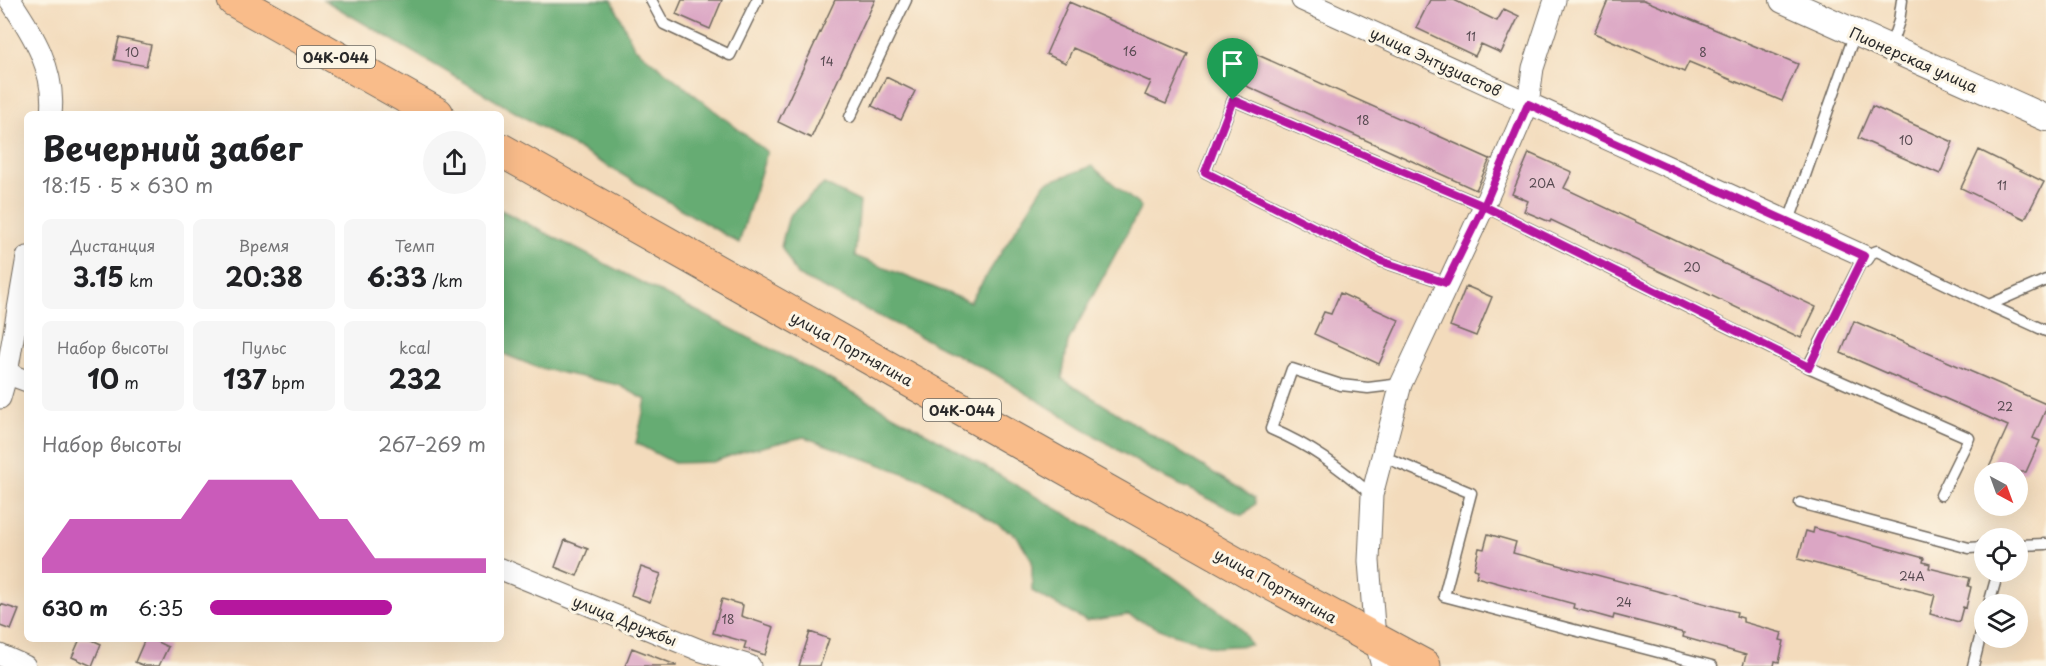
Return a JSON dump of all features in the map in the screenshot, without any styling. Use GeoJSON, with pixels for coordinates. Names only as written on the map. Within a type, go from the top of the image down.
{"type":"FeatureCollection","features":[{"type":"Feature","properties":{"kind":"main road","name":"04К-044"},"geometry":{"type":"LineString","coordinates":[[234,0],[432,111]]}},
{"type":"Feature","properties":{"kind":"main road","name":"улица Портнягина"},"geometry":{"type":"LineString","coordinates":[[504,152],[1261,578],[1378,653],[1424,666]]}},
{"type":"Feature","properties":{"kind":"street"},"geometry":{"type":"LineString","coordinates":[[10,0],[34,35],[47,69],[51,111]]}},
{"type":"Feature","properties":{"kind":"street","name":"улица Энтузиастов"},"geometry":{"type":"LineString","coordinates":[[1302,0],[1864,256]]}},
{"type":"Feature","properties":{"kind":"street"},"geometry":{"type":"LineString","coordinates":[[1378,653],[1369,561],[1372,495],[1401,384],[1446,283],[1484,206],[1528,104],[1533,68],[1555,0]]}},
{"type":"Feature","properties":{"kind":"street","name":"Пионерская улица"},"geometry":{"type":"LineString","coordinates":[[1783,0],[2046,117]]}},
{"type":"Feature","properties":{"kind":"street"},"geometry":{"type":"LineString","coordinates":[[0,398],[3,372],[24,272]]}},
{"type":"Feature","properties":{"kind":"street"},"geometry":{"type":"LineString","coordinates":[[3,372],[24,380]]}},
{"type":"Feature","properties":{"kind":"street","name":"улица Дружбы"},"geometry":{"type":"LineString","coordinates":[[504,570],[702,651],[750,666]]}},
{"type":"Feature","properties":{"kind":"street"},"geometry":{"type":"LineString","coordinates":[[0,655],[25,666]]}},
{"type":"Feature","properties":{"kind":"lane"},"geometry":{"type":"LineString","coordinates":[[651,0],[664,24],[730,55],[757,0]]}},
{"type":"Feature","properties":{"kind":"lane"},"geometry":{"type":"LineString","coordinates":[[850,117],[906,0]]}},
{"type":"Feature","properties":{"kind":"lane"},"geometry":{"type":"LineString","coordinates":[[1889,48],[1899,21],[1902,0]]}},
{"type":"Feature","properties":{"kind":"lane"},"geometry":{"type":"LineString","coordinates":[[1789,221],[1855,33]]}},
{"type":"Feature","properties":{"kind":"lane"},"geometry":{"type":"LineString","coordinates":[[1446,283],[1381,261],[1205,172],[1233,100],[1484,206],[1809,367],[1969,438],[1941,495]]}},
{"type":"Feature","properties":{"kind":"lane"},"geometry":{"type":"LineString","coordinates":[[1809,367],[1864,256],[1877,251],[2046,331]]}},
{"type":"Feature","properties":{"kind":"lane"},"geometry":{"type":"LineString","coordinates":[[1989,305],[2046,280]]}},
{"type":"Feature","properties":{"kind":"lane"},"geometry":{"type":"LineString","coordinates":[[1372,495],[1347,474],[1301,442],[1271,429],[1292,369],[1341,385],[1368,388],[1401,384]]}},
{"type":"Feature","properties":{"kind":"lane"},"geometry":{"type":"LineString","coordinates":[[1382,456],[1471,494],[1444,596],[1712,666]]}},
{"type":"Feature","properties":{"kind":"lane"},"geometry":{"type":"LineString","coordinates":[[1800,504],[1974,548]]}},
{"type":"Feature","properties":{"kind":"lane"},"geometry":{"type":"LineString","coordinates":[[2028,545],[2046,544]]}},
{"type":"Feature","properties":{"kind":"lane"},"geometry":{"type":"LineString","coordinates":[[1973,666],[1978,648]]}},
{"type":"Feature","properties":{"kind":"green space"},"geometry":{"type":"Polygon","coordinates":[[[324,0],[612,0],[634,47],[767,152],[739,243],[324,0]]]}},
{"type":"Feature","properties":{"kind":"green space"},"geometry":{"type":"Polygon","coordinates":[[[1092,166],[1141,207],[1068,342],[1062,379],[1254,498],[1255,504],[1243,515],[1157,474],[995,374],[797,275],[781,246],[789,216],[824,184],[860,202],[855,256],[970,302],[1045,183],[1092,166]]]}},
{"type":"Feature","properties":{"kind":"green space"},"geometry":{"type":"Polygon","coordinates":[[[504,212],[827,378],[932,436],[1170,575],[1239,626],[1251,645],[1215,647],[1167,632],[1128,615],[1086,621],[1032,591],[1032,560],[1017,536],[926,481],[804,437],[741,452],[713,462],[674,463],[636,443],[646,400],[619,385],[539,368],[504,354],[504,212]]]}},
{"type":"Feature","properties":{"kind":"building"},"geometry":{"type":"Polygon","coordinates":[[[682,0],[722,0],[710,29],[676,14],[682,0]]]}},
{"type":"Feature","properties":{"kind":"building"},"geometry":{"type":"Polygon","coordinates":[[[835,0],[875,0],[811,138],[778,122],[835,0]]]}},
{"type":"Feature","properties":{"kind":"building"},"geometry":{"type":"Polygon","coordinates":[[[1430,0],[1454,0],[1497,21],[1504,9],[1519,16],[1501,53],[1481,44],[1475,56],[1416,28],[1430,0]]]}},
{"type":"Feature","properties":{"kind":"building"},"geometry":{"type":"Polygon","coordinates":[[[1608,0],[1644,0],[1798,64],[1782,101],[1689,62],[1684,72],[1594,33],[1608,0]]]}},
{"type":"Feature","properties":{"kind":"building"},"geometry":{"type":"Polygon","coordinates":[[[1069,2],[1188,54],[1166,104],[1145,95],[1151,82],[1073,48],[1066,63],[1046,54],[1069,2]]]}},
{"type":"Feature","properties":{"kind":"building"},"geometry":{"type":"Polygon","coordinates":[[[119,38],[151,45],[146,66],[114,60],[119,38]]]}},
{"type":"Feature","properties":{"kind":"building"},"geometry":{"type":"Polygon","coordinates":[[[1249,51],[1490,159],[1476,190],[1235,81],[1249,51]]]}},
{"type":"Feature","properties":{"kind":"building"},"geometry":{"type":"Polygon","coordinates":[[[886,77],[915,91],[901,120],[872,106],[886,77]]]}},
{"type":"Feature","properties":{"kind":"building"},"geometry":{"type":"Polygon","coordinates":[[[1872,106],[1953,142],[1940,174],[1858,138],[1872,106]]]}},
{"type":"Feature","properties":{"kind":"building"},"geometry":{"type":"Polygon","coordinates":[[[1979,150],[2044,182],[2025,219],[1961,188],[1979,150]]]}},
{"type":"Feature","properties":{"kind":"building"},"geometry":{"type":"Polygon","coordinates":[[[1529,153],[1572,172],[1564,188],[1816,307],[1801,338],[1551,220],[1550,222],[1524,211],[1528,201],[1512,194],[1529,153]]]}},
{"type":"Feature","properties":{"kind":"building"},"geometry":{"type":"Polygon","coordinates":[[[1466,286],[1492,297],[1476,336],[1450,326],[1466,286]]]}},
{"type":"Feature","properties":{"kind":"building"},"geometry":{"type":"Polygon","coordinates":[[[1340,293],[1399,320],[1379,364],[1314,334],[1324,312],[1331,314],[1340,293]]]}},
{"type":"Feature","properties":{"kind":"building"},"geometry":{"type":"Polygon","coordinates":[[[1854,321],[2046,404],[2033,438],[2040,441],[2028,468],[2028,462],[1992,462],[2008,426],[1841,353],[1854,321]]]}},
{"type":"Feature","properties":{"kind":"building"},"geometry":{"type":"Polygon","coordinates":[[[1814,528],[1924,558],[1923,562],[1930,564],[1929,568],[1970,578],[1968,586],[1971,587],[1966,608],[1963,607],[1959,622],[1930,614],[1935,595],[1798,559],[1806,531],[1813,533],[1814,528]]]}},
{"type":"Feature","properties":{"kind":"building"},"geometry":{"type":"Polygon","coordinates":[[[1488,534],[1516,542],[1513,553],[1737,612],[1736,616],[1743,618],[1743,622],[1782,633],[1780,640],[1784,641],[1779,662],[1775,661],[1774,666],[1743,666],[1746,655],[1683,637],[1684,633],[1614,615],[1613,619],[1573,608],[1574,604],[1476,577],[1478,570],[1474,569],[1479,548],[1484,549],[1488,534]]]}},
{"type":"Feature","properties":{"kind":"building"},"geometry":{"type":"Polygon","coordinates":[[[565,540],[588,549],[577,576],[555,567],[565,540]]]}},
{"type":"Feature","properties":{"kind":"building"},"geometry":{"type":"Polygon","coordinates":[[[641,567],[661,574],[650,602],[631,595],[641,567]]]}},
{"type":"Feature","properties":{"kind":"building"},"geometry":{"type":"Polygon","coordinates":[[[722,599],[743,605],[741,616],[774,627],[765,655],[744,648],[746,642],[713,633],[722,599]]]}},
{"type":"Feature","properties":{"kind":"building"},"geometry":{"type":"Polygon","coordinates":[[[0,604],[19,610],[11,630],[0,626],[0,604]]]}},
{"type":"Feature","properties":{"kind":"building"},"geometry":{"type":"Polygon","coordinates":[[[810,632],[829,639],[820,666],[799,666],[810,632]]]}},
{"type":"Feature","properties":{"kind":"building"},"geometry":{"type":"Polygon","coordinates":[[[79,642],[101,644],[92,666],[72,657],[79,642]]]}},
{"type":"Feature","properties":{"kind":"building"},"geometry":{"type":"Polygon","coordinates":[[[144,642],[157,642],[168,647],[159,666],[145,666],[135,662],[144,642]]]}},
{"type":"Feature","properties":{"kind":"building"},"geometry":{"type":"Polygon","coordinates":[[[632,648],[676,665],[676,666],[625,666],[632,648]]]}},
{"type":"Feature","properties":{"kind":"route"},"geometry":{"type":"LineString","coordinates":[[1233,100],[1205,172],[1381,261],[1446,283],[1484,206],[1809,367],[1864,256],[1528,104],[1484,206],[1233,100]]}}]}
